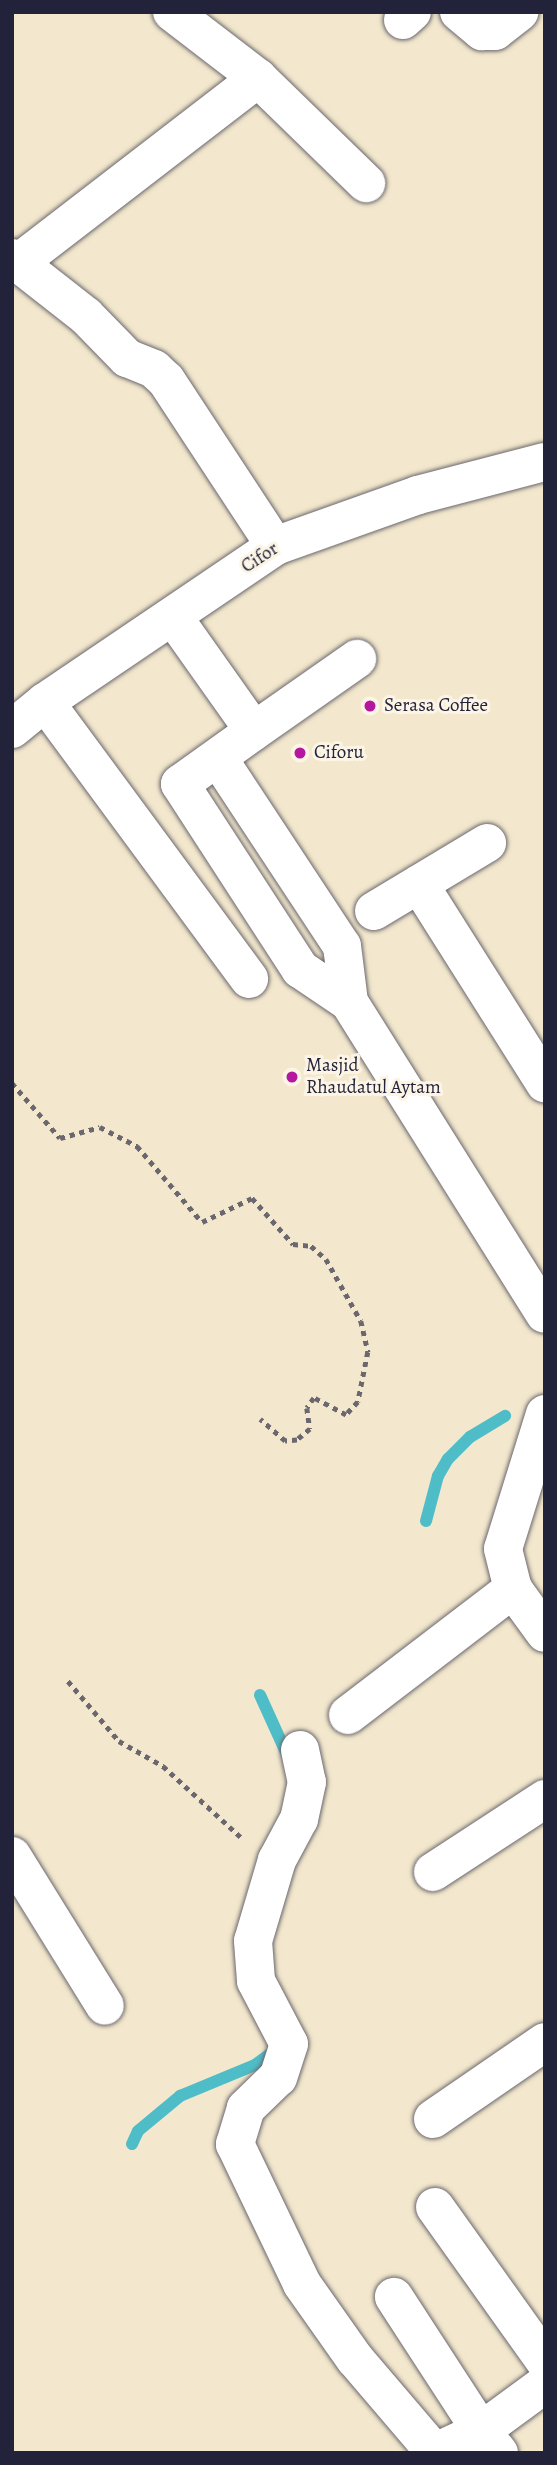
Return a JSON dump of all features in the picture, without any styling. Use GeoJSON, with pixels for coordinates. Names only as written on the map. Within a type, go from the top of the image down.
{"type":"FeatureCollection","features":[{"type":"Feature","properties":{"kind":"street"},"geometry":{"type":"LineString","coordinates":[[172,12],[258,78],[366,183]]}},
{"type":"Feature","properties":{"kind":"street"},"geometry":{"type":"LineString","coordinates":[[459,12],[482,32],[495,31],[519,12]]}},
{"type":"Feature","properties":{"kind":"street"},"geometry":{"type":"LineString","coordinates":[[258,78],[15,261],[86,316],[127,358],[154,369],[166,380],[275,546]]}},
{"type":"Feature","properties":{"kind":"street","name":"Cifor"},"geometry":{"type":"LineString","coordinates":[[12,729],[45,702],[174,618],[275,546],[418,495],[545,462]]}},
{"type":"Feature","properties":{"kind":"street"},"geometry":{"type":"LineString","coordinates":[[174,618],[254,731]]}},
{"type":"Feature","properties":{"kind":"street"},"geometry":{"type":"LineString","coordinates":[[357,659],[180,784],[300,969],[349,1002],[545,1314]]}},
{"type":"Feature","properties":{"kind":"street"},"geometry":{"type":"LineString","coordinates":[[45,702],[249,979]]}},
{"type":"Feature","properties":{"kind":"street"},"geometry":{"type":"LineString","coordinates":[[218,758],[342,946],[349,1002]]}},
{"type":"Feature","properties":{"kind":"street"},"geometry":{"type":"LineString","coordinates":[[374,911],[487,843]]}},
{"type":"Feature","properties":{"kind":"street"},"geometry":{"type":"LineString","coordinates":[[237,872],[276,846]]}},
{"type":"Feature","properties":{"kind":"street"},"geometry":{"type":"LineString","coordinates":[[419,884],[545,1083]]}},
{"type":"Feature","properties":{"kind":"street"},"geometry":{"type":"LineString","coordinates":[[545,1414],[503,1549],[513,1589],[545,1633]]}},
{"type":"Feature","properties":{"kind":"street"},"geometry":{"type":"LineString","coordinates":[[348,1715],[513,1589]]}},
{"type":"Feature","properties":{"kind":"street"},"geometry":{"type":"LineString","coordinates":[[300,1750],[307,1782],[299,1819],[277,1860],[253,1941],[256,1981],[289,2044],[278,2077],[246,2108],[235,2144],[302,2284],[328,2326],[431,2448],[439,2450],[490,2442],[545,2384]]}},
{"type":"Feature","properties":{"kind":"street"},"geometry":{"type":"LineString","coordinates":[[433,1872],[545,1800]]}},
{"type":"Feature","properties":{"kind":"street"},"geometry":{"type":"LineString","coordinates":[[12,1856],[105,2006]]}},
{"type":"Feature","properties":{"kind":"street"},"geometry":{"type":"LineString","coordinates":[[433,2119],[545,2042]]}},
{"type":"Feature","properties":{"kind":"street"},"geometry":{"type":"LineString","coordinates":[[435,2207],[545,2361]]}},
{"type":"Feature","properties":{"kind":"street"},"geometry":{"type":"LineString","coordinates":[[394,2297],[490,2442]]}},
{"type":"Feature","properties":{"kind":"path"},"geometry":{"type":"LineString","coordinates":[[12,1083],[60,1138],[100,1127],[136,1146],[202,1222],[252,1198],[293,1244],[311,1247],[326,1259],[361,1321],[368,1352],[359,1402],[346,1415],[314,1398],[307,1408],[310,1429],[297,1440],[285,1441],[260,1419]]}},
{"type":"Feature","properties":{"kind":"path"},"geometry":{"type":"LineString","coordinates":[[68,1681],[119,1741],[163,1766],[248,1844]]}},
{"type":"Feature","properties":{"kind":"waterway"},"geometry":{"type":"LineString","coordinates":[[426,1521],[438,1476],[448,1459],[470,1437],[505,1416]]}},
{"type":"Feature","properties":{"kind":"waterway"},"geometry":{"type":"LineString","coordinates":[[260,1695],[289,1759]]}},
{"type":"Feature","properties":{"kind":"waterway"},"geometry":{"type":"LineString","coordinates":[[132,2144],[138,2131],[180,2096],[255,2065],[274,2051]]}},
{"type":"Feature","properties":{"kind":"place","name":"Serasa Coffee"},"geometry":{"type":"Point","coordinates":[370,706]}},
{"type":"Feature","properties":{"kind":"place","name":"Ciforu"},"geometry":{"type":"Point","coordinates":[300,753]}},
{"type":"Feature","properties":{"kind":"place","name":"Masjid Rhaudatul Aytam"},"geometry":{"type":"Point","coordinates":[292,1077]}}]}
